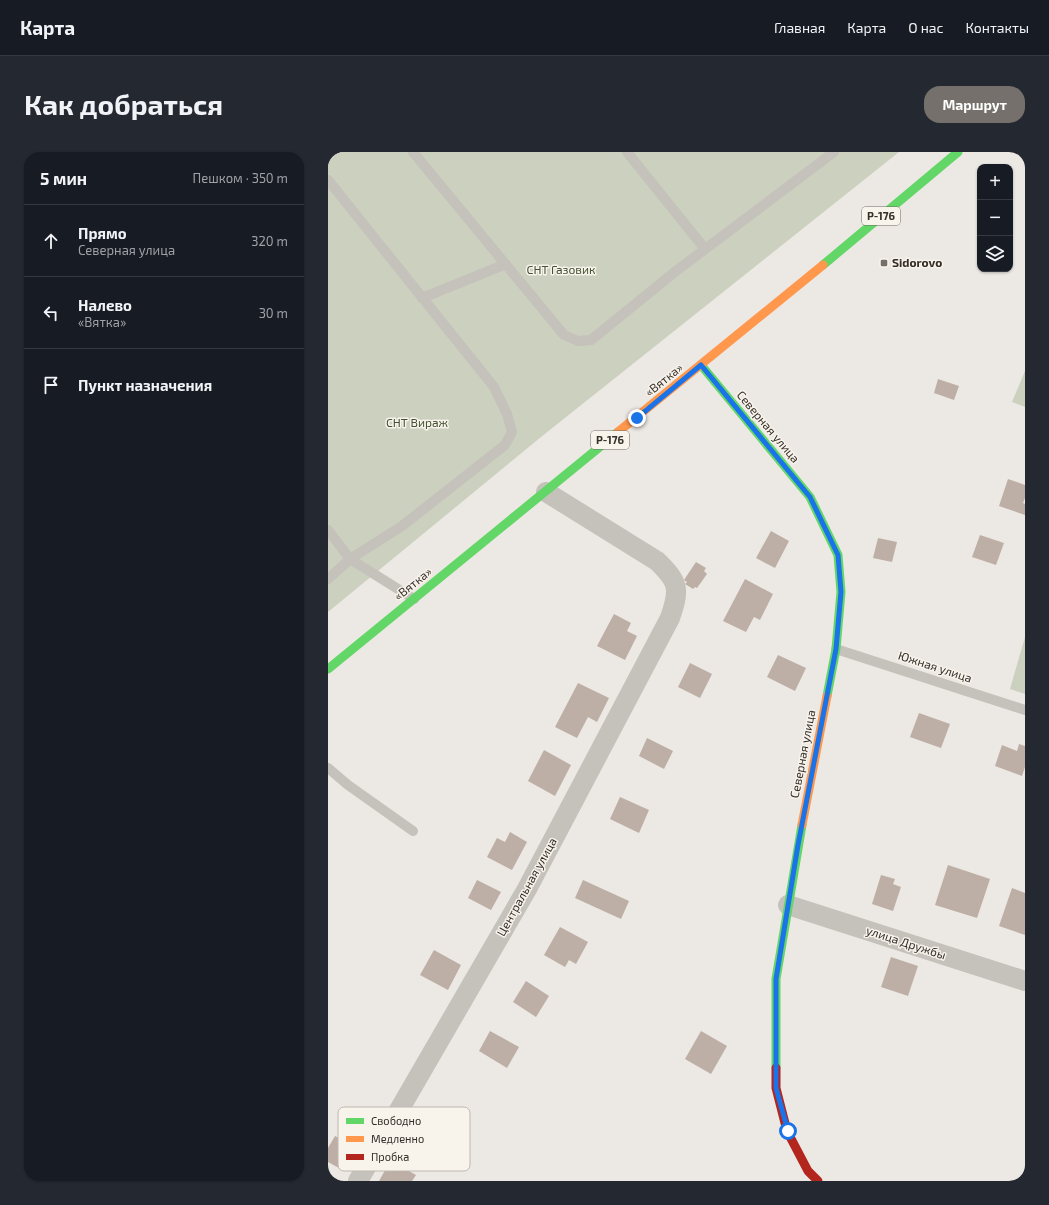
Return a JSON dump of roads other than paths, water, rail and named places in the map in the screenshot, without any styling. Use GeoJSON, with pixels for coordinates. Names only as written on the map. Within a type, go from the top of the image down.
{"type":"FeatureCollection","features":[{"type":"Feature","properties":{"kind":"street","name":"«Вятка»"},"geometry":{"type":"LineString","coordinates":[[328,669],[701,365],[958,152]]}},
{"type":"Feature","properties":{"kind":"street","name":"Северная улица"},"geometry":{"type":"LineString","coordinates":[[701,365],[810,497],[838,555],[841,592],[836,649],[798,845],[776,979],[776,1088],[788,1131],[808,1171],[818,1181]]}},
{"type":"Feature","properties":{"kind":"street","name":"Центральная улица"},"geometry":{"type":"LineString","coordinates":[[401,1107],[527,889],[670,618],[676,601],[676,585],[669,572],[658,561],[546,492]]}},
{"type":"Feature","properties":{"kind":"street","name":"улица Дружбы"},"geometry":{"type":"LineString","coordinates":[[788,906],[1025,982]]}},
{"type":"Feature","properties":{"kind":"street","name":"Центральная улица"},"geometry":{"type":"LineString","coordinates":[[358,1181],[364,1171]]}},
{"type":"Feature","properties":{"kind":"lane"},"geometry":{"type":"LineString","coordinates":[[413,152],[564,335],[578,341],[591,340],[676,271],[831,153]]}},
{"type":"Feature","properties":{"kind":"lane"},"geometry":{"type":"LineString","coordinates":[[627,152],[705,249]]}},
{"type":"Feature","properties":{"kind":"lane"},"geometry":{"type":"LineString","coordinates":[[328,180],[494,387],[507,414],[512,432],[505,445],[408,521],[372,547],[350,559],[328,579]]}},
{"type":"Feature","properties":{"kind":"lane"},"geometry":{"type":"LineString","coordinates":[[422,298],[506,264]]}},
{"type":"Feature","properties":{"kind":"lane"},"geometry":{"type":"LineString","coordinates":[[328,530],[350,559],[414,599]]}},
{"type":"Feature","properties":{"kind":"lane","name":"Южная улица"},"geometry":{"type":"LineString","coordinates":[[836,649],[1025,710]]}},
{"type":"Feature","properties":{"kind":"lane"},"geometry":{"type":"LineString","coordinates":[[328,768],[348,785],[413,831]]}},
{"type":"Feature","properties":{"kind":"place","name":"Sidorovo"},"geometry":{"type":"Point","coordinates":[884,263]}},
{"type":"Feature","properties":{"kind":"park label","name":"СНТ Газовик"},"geometry":{"type":"Point","coordinates":[561,270]}},
{"type":"Feature","properties":{"kind":"park label","name":"СНТ Вираж"},"geometry":{"type":"Point","coordinates":[417,423]}}]}
